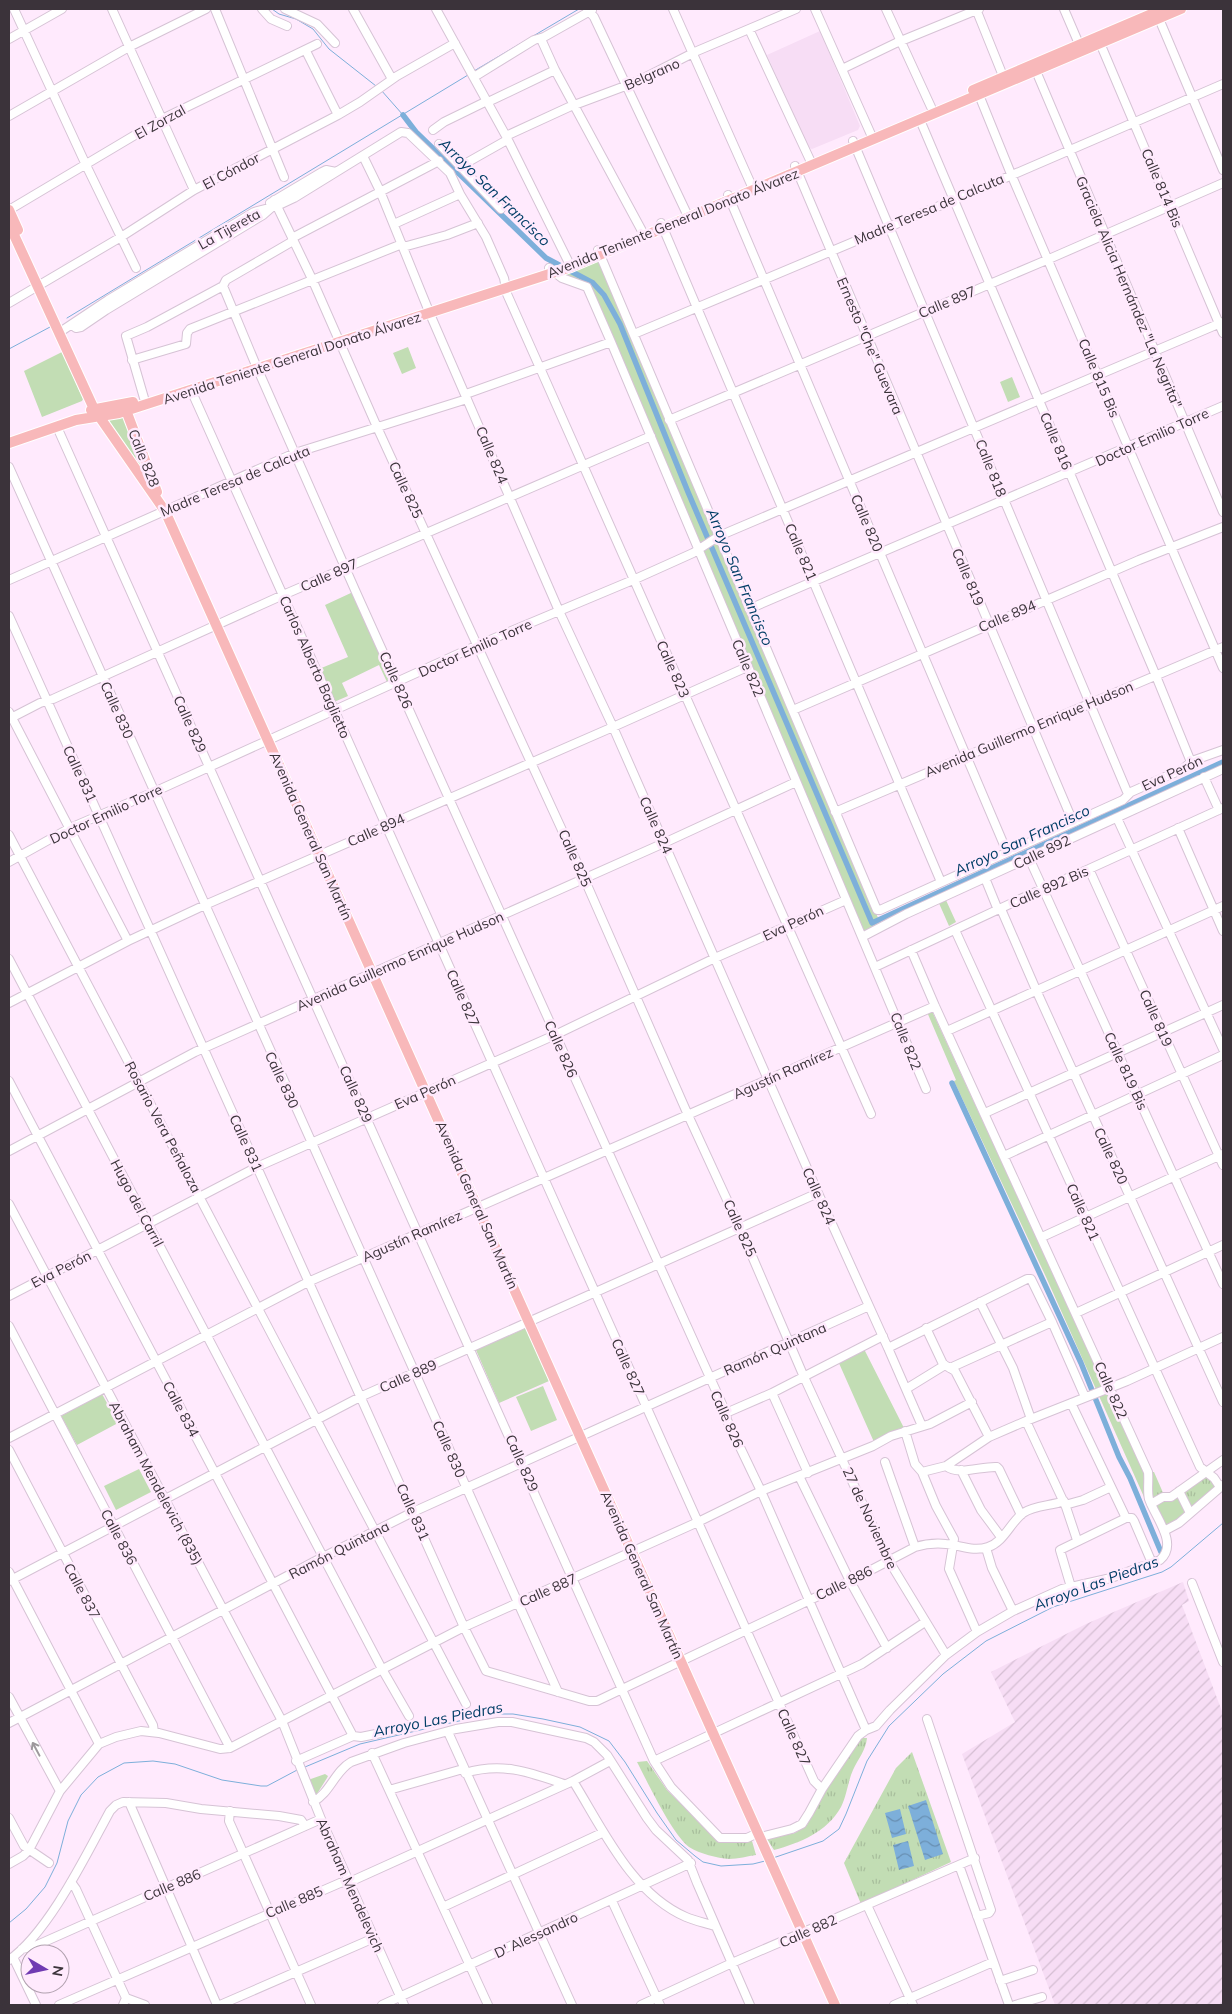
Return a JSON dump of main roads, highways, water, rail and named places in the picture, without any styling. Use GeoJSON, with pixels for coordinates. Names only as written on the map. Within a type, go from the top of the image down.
{"type":"FeatureCollection","features":[{"type":"Feature","properties":{"kind":"main road","name":"Avenida Teniente General Donato Álvarez"},"geometry":{"type":"LineString","coordinates":[[872,136],[920,120],[978,91],[1003,76],[1079,44],[1159,13],[1177,9]]}},
{"type":"Feature","properties":{"kind":"main road","name":"Avenida Teniente General Donato Álvarez"},"geometry":{"type":"LineString","coordinates":[[124,408],[144,398],[256,366],[569,265],[854,144],[931,107],[1036,71],[1100,43],[1159,13]]}},
{"type":"Feature","properties":{"kind":"main road","name":"Avenida Teniente General Donato Álvarez"},"geometry":{"type":"LineString","coordinates":[[796,169],[810,160],[854,144]]}},
{"type":"Feature","properties":{"kind":"main road","name":"Avenida Teniente General Donato Álvarez"},"geometry":{"type":"LineString","coordinates":[[599,253],[642,231],[662,226],[686,212],[729,198]]}},
{"type":"Feature","properties":{"kind":"main road","name":"Avenida General San Martín"},"geometry":{"type":"LineString","coordinates":[[9,210],[41,285]]}},
{"type":"Feature","properties":{"kind":"main road","name":"Avenida General San Martín"},"geometry":{"type":"LineString","coordinates":[[9,224],[66,329],[98,411],[165,511],[835,2005]]}},
{"type":"Feature","properties":{"kind":"main road","name":"Avenida Teniente General Donato Álvarez"},"geometry":{"type":"LineString","coordinates":[[9,437],[98,411],[124,408],[192,390],[256,366]]}},
{"type":"Feature","properties":{"kind":"main road","name":"Calle 828"},"geometry":{"type":"LineString","coordinates":[[124,408],[165,511]]}},
{"type":"Feature","properties":{"kind":"main road","name":"Avenida Teniente General Donato Álvarez"},"geometry":{"type":"LineString","coordinates":[[9,443],[98,411]]}},
{"type":"Feature","properties":{"kind":"water"},"geometry":{"type":"Polygon","coordinates":[[[926,1800],[943,1854],[925,1860],[908,1806],[926,1800]]]}},
{"type":"Feature","properties":{"kind":"water"},"geometry":{"type":"Polygon","coordinates":[[[900,1809],[906,1834],[892,1838],[885,1813],[900,1809]]]}},
{"type":"Feature","properties":{"kind":"water"},"geometry":{"type":"Polygon","coordinates":[[[908,1841],[914,1866],[899,1870],[893,1845],[908,1841]]]}},
{"type":"Feature","properties":{"kind":"waterway","name":"Arroyo San Francisco"},"geometry":{"type":"LineString","coordinates":[[272,9],[279,14],[296,19],[313,29],[329,49],[376,86]]}},
{"type":"Feature","properties":{"kind":"waterway"},"geometry":{"type":"LineString","coordinates":[[474,71],[579,9]]}},
{"type":"Feature","properties":{"kind":"waterway"},"geometry":{"type":"LineString","coordinates":[[67,318],[468,75]]}},
{"type":"Feature","properties":{"kind":"waterway","name":"Arroyo San Francisco"},"geometry":{"type":"LineString","coordinates":[[381,90],[403,115]]}},
{"type":"Feature","properties":{"kind":"waterway","name":"Arroyo San Francisco"},"geometry":{"type":"LineString","coordinates":[[403,115],[416,132],[546,258],[593,283],[604,295],[620,324],[688,492],[872,923],[1223,762]]}},
{"type":"Feature","properties":{"kind":"waterway"},"geometry":{"type":"LineString","coordinates":[[9,349],[50,327]]}},
{"type":"Feature","properties":{"kind":"waterway"},"geometry":{"type":"LineString","coordinates":[[952,1083],[1081,1363],[1119,1457],[1130,1478],[1161,1552]]}},
{"type":"Feature","properties":{"kind":"waterway","name":"Arroyo Las Piedras"},"geometry":{"type":"LineString","coordinates":[[773,1858],[823,1841],[839,1829],[867,1761],[889,1726],[943,1674],[986,1641],[1053,1607],[1162,1572],[1171,1567],[1223,1523]]}},
{"type":"Feature","properties":{"kind":"waterway","name":"Arroyo Las Piedras"},"geometry":{"type":"LineString","coordinates":[[305,1767],[360,1744],[489,1714],[513,1714],[543,1719],[580,1727],[609,1741],[676,1840],[703,1862],[721,1866],[753,1864],[765,1861]]}},
{"type":"Feature","properties":{"kind":"waterway","name":"Arroyo Las Piedras"},"geometry":{"type":"LineString","coordinates":[[9,1923],[26,1909],[45,1887],[57,1863],[68,1821],[81,1795],[98,1777],[124,1763],[153,1761],[175,1764],[222,1780],[261,1786],[267,1786],[299,1769]]}}]}
